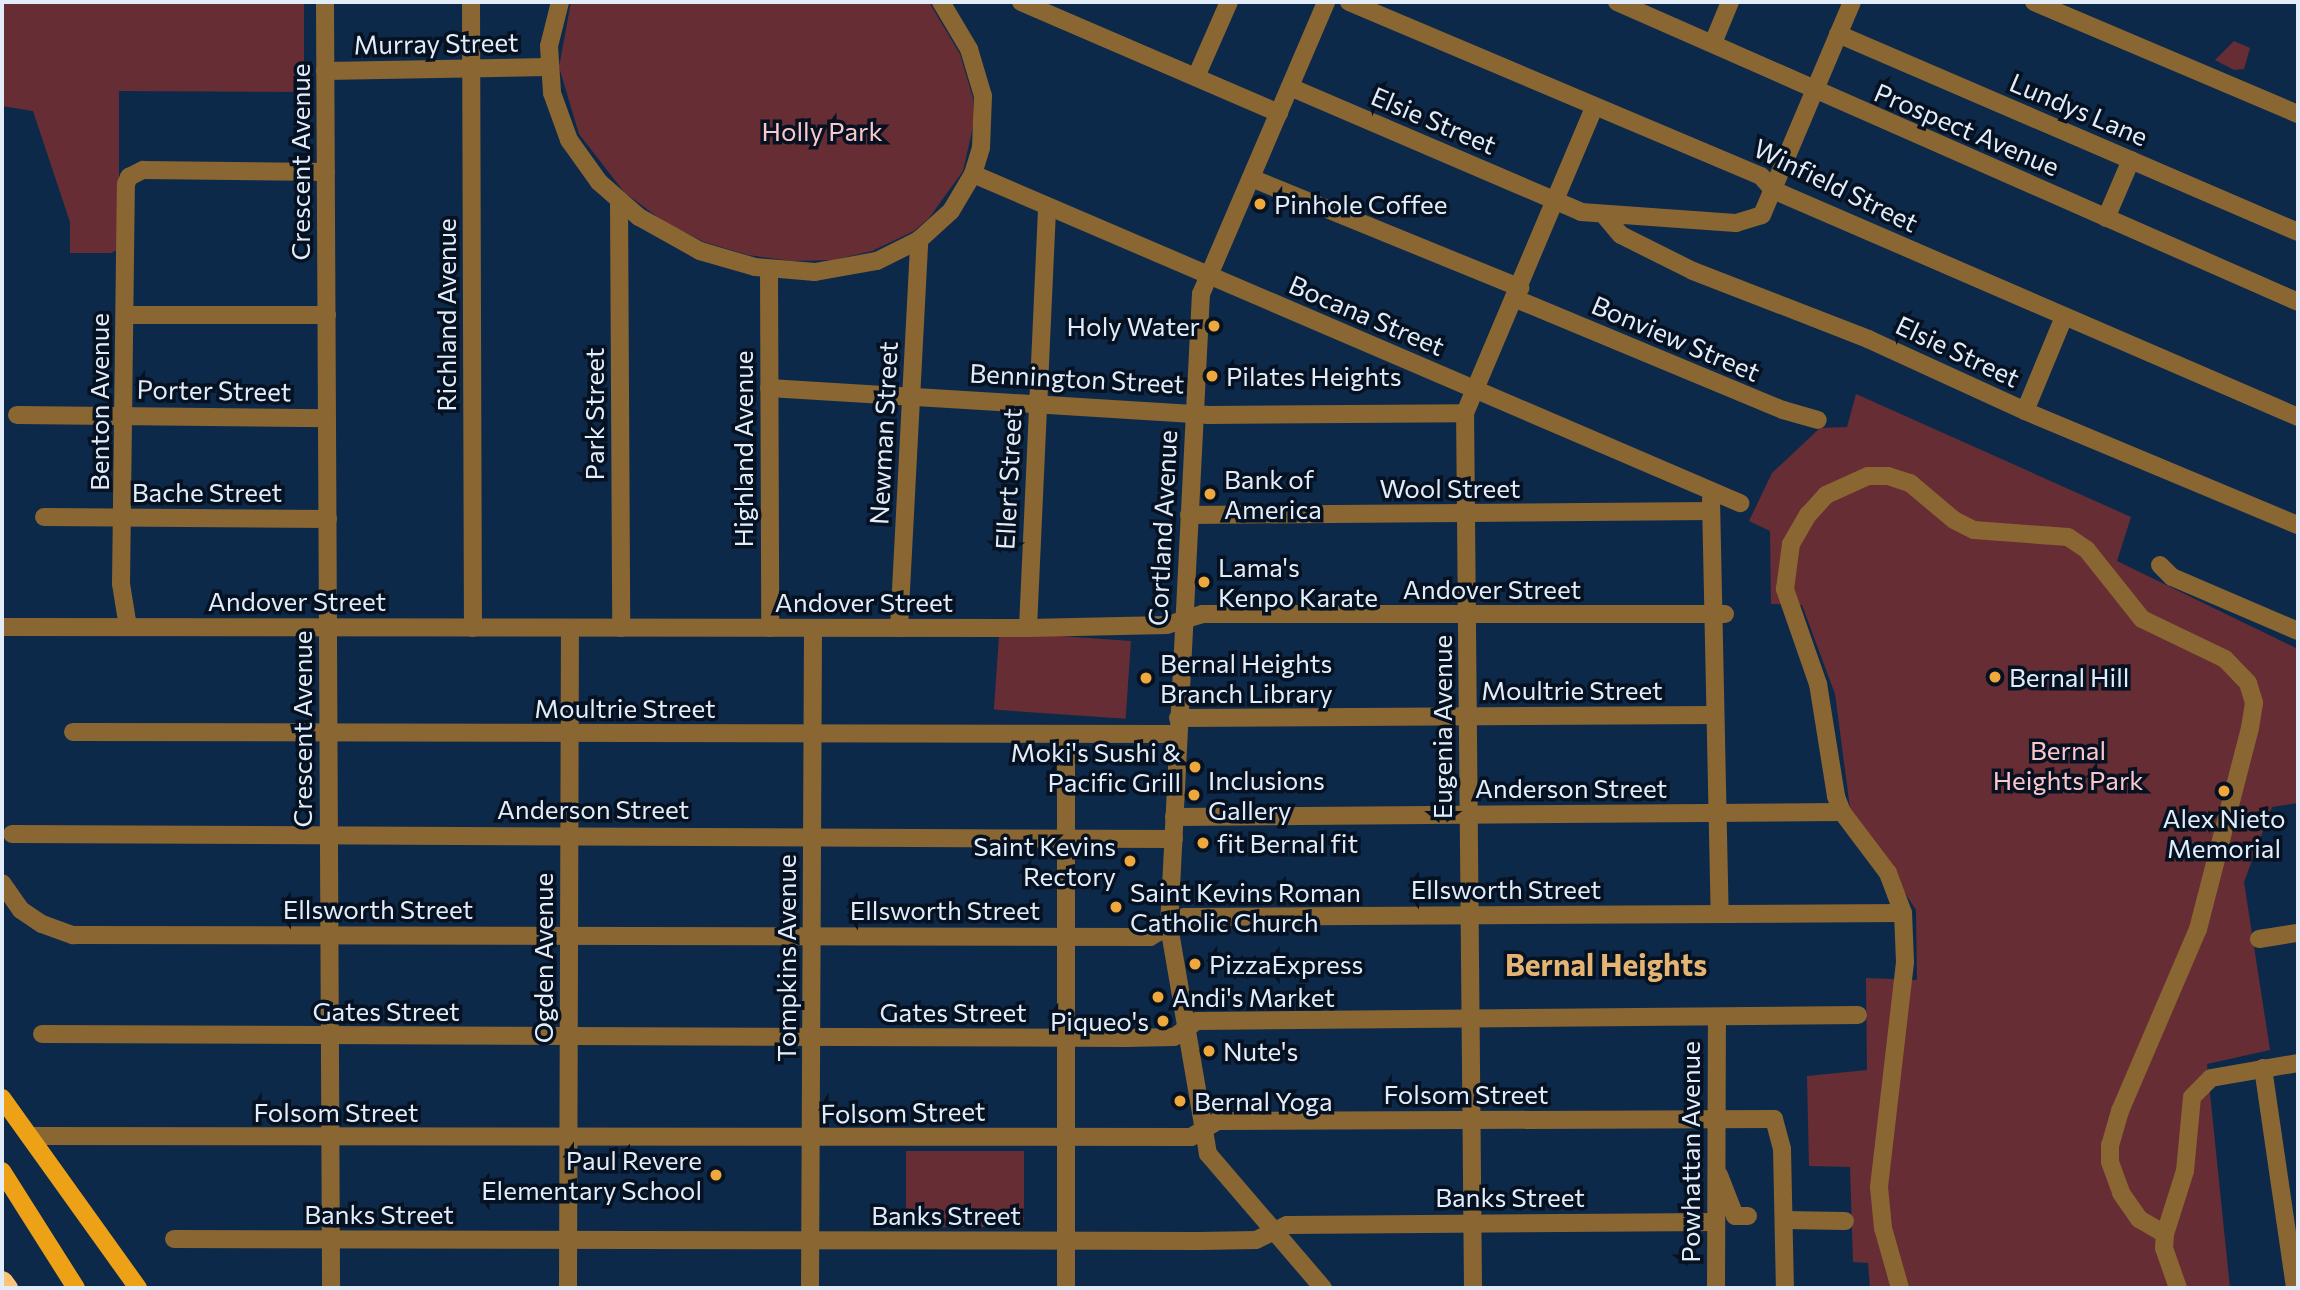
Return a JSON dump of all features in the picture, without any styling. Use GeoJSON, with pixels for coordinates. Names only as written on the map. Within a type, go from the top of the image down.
{"type":"FeatureCollection","features":[{"type":"Feature","properties":{"kind":"main road"},"geometry":{"type":"LineString","coordinates":[[2,1098],[138,1288]]}},
{"type":"Feature","properties":{"kind":"main road"},"geometry":{"type":"LineString","coordinates":[[2,1171],[76,1288]]}},
{"type":"Feature","properties":{"kind":"main road"},"geometry":{"type":"LineString","coordinates":[[60,1263],[81,1288]]}},
{"type":"Feature","properties":{"kind":"street","name":"Crescent Avenue"},"geometry":{"type":"LineString","coordinates":[[325,2],[331,1288]]}},
{"type":"Feature","properties":{"kind":"street","name":"Richland Avenue"},"geometry":{"type":"LineString","coordinates":[[471,2],[473,628]]}},
{"type":"Feature","properties":{"kind":"street"},"geometry":{"type":"LineString","coordinates":[[560,2],[548,67],[569,140],[582,161],[619,200],[690,247],[769,270],[835,271],[877,261],[919,240],[951,211],[973,174],[981,148],[983,96],[969,49],[942,2]]}},
{"type":"Feature","properties":{"kind":"street"},"geometry":{"type":"LineString","coordinates":[[1021,2],[1279,113]]}},
{"type":"Feature","properties":{"kind":"street"},"geometry":{"type":"LineString","coordinates":[[1196,77],[1228,2]]}},
{"type":"Feature","properties":{"kind":"street","name":"Cortland Avenue"},"geometry":{"type":"LineString","coordinates":[[1323,1288],[1208,1154],[1169,927],[1200,302],[1209,275],[1326,2]]}},
{"type":"Feature","properties":{"kind":"street","name":"Winfield Street"},"geometry":{"type":"LineString","coordinates":[[1349,2],[1761,176],[1773,190],[2298,417]]}},
{"type":"Feature","properties":{"kind":"street","name":"Prospect Avenue"},"geometry":{"type":"LineString","coordinates":[[1619,2],[1816,87],[1828,98],[2298,302]]}},
{"type":"Feature","properties":{"kind":"street"},"geometry":{"type":"LineString","coordinates":[[1713,43],[1730,2]]}},
{"type":"Feature","properties":{"kind":"street","name":"Elsie Street"},"geometry":{"type":"LineString","coordinates":[[1290,87],[1555,202],[1604,215],[1736,223],[1762,215],[1852,2]]}},
{"type":"Feature","properties":{"kind":"street"},"geometry":{"type":"LineString","coordinates":[[2035,2],[2298,114]]}},
{"type":"Feature","properties":{"kind":"street","name":"Lundys Lane"},"geometry":{"type":"LineString","coordinates":[[1838,34],[2298,232]]}},
{"type":"Feature","properties":{"kind":"street","name":"Murray Street"},"geometry":{"type":"LineString","coordinates":[[326,71],[471,71],[548,67]]}},
{"type":"Feature","properties":{"kind":"street","name":"Eugenia Avenue"},"geometry":{"type":"LineString","coordinates":[[1473,1288],[1465,413],[1518,294],[1594,107]]}},
{"type":"Feature","properties":{"kind":"street"},"geometry":{"type":"LineString","coordinates":[[2106,218],[2131,160]]}},
{"type":"Feature","properties":{"kind":"street","name":"Benton Avenue"},"geometry":{"type":"LineString","coordinates":[[128,627],[121,584],[125,518],[125,315],[129,177],[143,170],[326,172]]}},
{"type":"Feature","properties":{"kind":"street","name":"Bocana Street"},"geometry":{"type":"LineString","coordinates":[[973,174],[1740,503]]}},
{"type":"Feature","properties":{"kind":"street","name":"Bonview Street"},"geometry":{"type":"LineString","coordinates":[[1251,178],[1783,410],[1818,420]]}},
{"type":"Feature","properties":{"kind":"street","name":"Park Street"},"geometry":{"type":"LineString","coordinates":[[619,200],[621,628]]}},
{"type":"Feature","properties":{"kind":"street","name":"Ellert Street"},"geometry":{"type":"LineString","coordinates":[[1028,628],[1047,206]]}},
{"type":"Feature","properties":{"kind":"street","name":"Elsie Street"},"geometry":{"type":"LineString","coordinates":[[1604,215],[1621,235],[1693,271],[1868,339],[2025,411],[2298,525]]}},
{"type":"Feature","properties":{"kind":"street","name":"Newman Street"},"geometry":{"type":"LineString","coordinates":[[899,628],[919,240]]}},
{"type":"Feature","properties":{"kind":"street","name":"Highland Avenue"},"geometry":{"type":"LineString","coordinates":[[769,270],[770,628]]}},
{"type":"Feature","properties":{"kind":"street"},"geometry":{"type":"LineString","coordinates":[[125,315],[327,315]]}},
{"type":"Feature","properties":{"kind":"street"},"geometry":{"type":"LineString","coordinates":[[2025,411],[2064,317]]}},
{"type":"Feature","properties":{"kind":"street","name":"Bennington Street"},"geometry":{"type":"LineString","coordinates":[[769,388],[1195,411],[1209,415],[1465,413]]}},
{"type":"Feature","properties":{"kind":"street","name":"Porter Street"},"geometry":{"type":"LineString","coordinates":[[17,415],[327,418]]}},
{"type":"Feature","properties":{"kind":"street"},"geometry":{"type":"LineString","coordinates":[[1900,1288],[1883,1228],[1880,1187],[1905,962],[1903,913],[1888,873],[1842,812],[1832,780],[1818,684],[1785,589],[1791,544],[1826,495],[1846,484],[1878,475],[1910,483],[1954,520],[1974,530],[2068,537],[2087,550],[2142,619],[2225,659],[2248,683],[2254,703],[2250,728],[2198,929],[2120,1111],[2110,1144],[2112,1170],[2121,1194],[2139,1219],[2165,1234]]}},
{"type":"Feature","properties":{"kind":"street"},"geometry":{"type":"LineString","coordinates":[[1711,492],[1719,614],[1714,715],[1720,915]]}},
{"type":"Feature","properties":{"kind":"street","name":"Wool Street"},"geometry":{"type":"LineString","coordinates":[[1189,515],[1712,510]]}},
{"type":"Feature","properties":{"kind":"street","name":"Bache Street"},"geometry":{"type":"LineString","coordinates":[[44,517],[328,519]]}},
{"type":"Feature","properties":{"kind":"street"},"geometry":{"type":"LineString","coordinates":[[2161,565],[2172,577],[2298,631]]}},
{"type":"Feature","properties":{"kind":"street","name":"Andover Street"},"geometry":{"type":"LineString","coordinates":[[2,627],[1028,628],[1167,625],[1202,614],[1719,614]]}},
{"type":"Feature","properties":{"kind":"street","name":"Ogden Avenue"},"geometry":{"type":"LineString","coordinates":[[568,1288],[570,628]]}},
{"type":"Feature","properties":{"kind":"street","name":"Tompkins Avenue"},"geometry":{"type":"LineString","coordinates":[[810,1288],[813,628]]}},
{"type":"Feature","properties":{"kind":"street","name":"Moultrie Street"},"geometry":{"type":"LineString","coordinates":[[73,732],[1066,736],[1178,726],[1468,716],[1714,715]]}},
{"type":"Feature","properties":{"kind":"street"},"geometry":{"type":"LineString","coordinates":[[1066,736],[1066,1288]]}},
{"type":"Feature","properties":{"kind":"street","name":"Anderson Street"},"geometry":{"type":"LineString","coordinates":[[1174,817],[1842,812]]}},
{"type":"Feature","properties":{"kind":"street","name":"Anderson Street"},"geometry":{"type":"LineString","coordinates":[[12,834],[1066,836],[1174,839]]}},
{"type":"Feature","properties":{"kind":"street","name":"Ellsworth Street"},"geometry":{"type":"LineString","coordinates":[[2,883],[21,910],[42,924],[74,935],[1150,937],[1184,917],[1903,913]]}},
{"type":"Feature","properties":{"kind":"street"},"geometry":{"type":"LineString","coordinates":[[2259,939],[2298,933]]}},
{"type":"Feature","properties":{"kind":"street","name":"Gates Street"},"geometry":{"type":"LineString","coordinates":[[42,1034],[330,1037],[1174,1037],[1197,1021],[1471,1021],[1858,1015]]}},
{"type":"Feature","properties":{"kind":"street","name":"Powhattan Avenue"},"geometry":{"type":"LineString","coordinates":[[1717,1017],[1717,1286]]}},
{"type":"Feature","properties":{"kind":"street"},"geometry":{"type":"LineString","coordinates":[[2178,1288],[2164,1248],[2165,1234],[2185,1171],[2190,1107],[2197,1089],[2211,1078],[2298,1063]]}},
{"type":"Feature","properties":{"kind":"street"},"geometry":{"type":"LineString","coordinates":[[2263,1068],[2295,1288]]}},
{"type":"Feature","properties":{"kind":"street","name":"Folsom Street"},"geometry":{"type":"LineString","coordinates":[[29,1136],[811,1140],[1191,1137],[1218,1121],[1774,1119],[1782,1149],[1784,1220]]}},
{"type":"Feature","properties":{"kind":"street"},"geometry":{"type":"LineString","coordinates":[[1715,1165],[1735,1216],[1748,1216]]}},
{"type":"Feature","properties":{"kind":"street"},"geometry":{"type":"LineString","coordinates":[[1785,1288],[1784,1220],[1845,1221]]}},
{"type":"Feature","properties":{"kind":"street","name":"Banks Street"},"geometry":{"type":"LineString","coordinates":[[174,1239],[1256,1240],[1287,1225],[1715,1222]]}},
{"type":"Feature","properties":{"kind":"green space"},"geometry":{"type":"Polygon","coordinates":[[[2,2],[304,2],[304,92],[119,91],[119,249],[111,253],[70,253],[70,222],[33,111],[2,106],[2,2]]]}},
{"type":"Feature","properties":{"kind":"green space","name":"Holly Park"},"geometry":{"type":"Polygon","coordinates":[[[571,2],[929,2],[960,54],[973,98],[974,122],[963,171],[929,218],[914,231],[872,251],[833,260],[792,261],[748,255],[704,242],[664,222],[624,192],[579,134],[559,67],[571,2]]]}},
{"type":"Feature","properties":{"kind":"green space"},"geometry":{"type":"Polygon","coordinates":[[[2234,41],[2250,48],[2244,69],[2234,70],[2215,60],[2234,41]]]}},
{"type":"Feature","properties":{"kind":"green space","name":"Bernal Heights Park"},"geometry":{"type":"Polygon","coordinates":[[[1856,394],[2131,517],[2117,561],[2298,649],[2298,803],[2272,807],[2244,882],[2270,1050],[2207,1064],[2230,1288],[1870,1288],[1868,1263],[1853,1262],[1850,1167],[1809,1166],[1807,1076],[1867,1070],[1866,978],[1917,980],[1916,910],[1850,808],[1835,694],[1802,605],[1771,604],[1770,531],[1749,521],[1772,473],[1820,428],[1847,427],[1856,394]]]}},
{"type":"Feature","properties":{"kind":"green space"},"geometry":{"type":"Polygon","coordinates":[[[999,632],[1131,641],[1126,719],[994,710],[999,632]]]}},
{"type":"Feature","properties":{"kind":"green space"},"geometry":{"type":"Polygon","coordinates":[[[906,1151],[1024,1151],[1024,1227],[906,1227],[906,1151]]]}},
{"type":"Feature","properties":{"kind":"place","name":"Pinhole Coffee"},"geometry":{"type":"Point","coordinates":[1260,204]}},
{"type":"Feature","properties":{"kind":"place","name":"Holy Water"},"geometry":{"type":"Point","coordinates":[1214,326]}},
{"type":"Feature","properties":{"kind":"place","name":"Pilates Heights"},"geometry":{"type":"Point","coordinates":[1212,376]}},
{"type":"Feature","properties":{"kind":"place","name":"Bank of America"},"geometry":{"type":"Point","coordinates":[1210,494]}},
{"type":"Feature","properties":{"kind":"place","name":"Lama's Kenpo Karate"},"geometry":{"type":"Point","coordinates":[1204,582]}},
{"type":"Feature","properties":{"kind":"place","name":"Bernal Hill"},"geometry":{"type":"Point","coordinates":[1995,677]}},
{"type":"Feature","properties":{"kind":"place","name":"Bernal Heights Branch Library"},"geometry":{"type":"Point","coordinates":[1146,678]}},
{"type":"Feature","properties":{"kind":"place","name":"Moki's Sushi & Pacific Grill"},"geometry":{"type":"Point","coordinates":[1195,767]}},
{"type":"Feature","properties":{"kind":"place","name":"Alex Nieto Memorial"},"geometry":{"type":"Point","coordinates":[2224,791]}},
{"type":"Feature","properties":{"kind":"place","name":"Inclusions Gallery"},"geometry":{"type":"Point","coordinates":[1194,795]}},
{"type":"Feature","properties":{"kind":"place","name":"fit Bernal fit"},"geometry":{"type":"Point","coordinates":[1203,843]}},
{"type":"Feature","properties":{"kind":"place","name":"Saint Kevins Rectory"},"geometry":{"type":"Point","coordinates":[1130,861]}},
{"type":"Feature","properties":{"kind":"place","name":"Saint Kevins Roman Catholic Church"},"geometry":{"type":"Point","coordinates":[1116,907]}},
{"type":"Feature","properties":{"kind":"place","name":"PizzaExpress"},"geometry":{"type":"Point","coordinates":[1195,964]}},
{"type":"Feature","properties":{"kind":"place","name":"Andi's Market"},"geometry":{"type":"Point","coordinates":[1158,997]}},
{"type":"Feature","properties":{"kind":"place","name":"Piqueo's"},"geometry":{"type":"Point","coordinates":[1163,1021]}},
{"type":"Feature","properties":{"kind":"place","name":"Nute's"},"geometry":{"type":"Point","coordinates":[1209,1051]}},
{"type":"Feature","properties":{"kind":"place","name":"Bernal Yoga"},"geometry":{"type":"Point","coordinates":[1180,1101]}},
{"type":"Feature","properties":{"kind":"place","name":"Paul Revere Elementary School"},"geometry":{"type":"Point","coordinates":[716,1175]}},
{"type":"Feature","properties":{"kind":"district","name":"Bernal Heights"},"geometry":{"type":"Point","coordinates":[1606,964]}}]}
